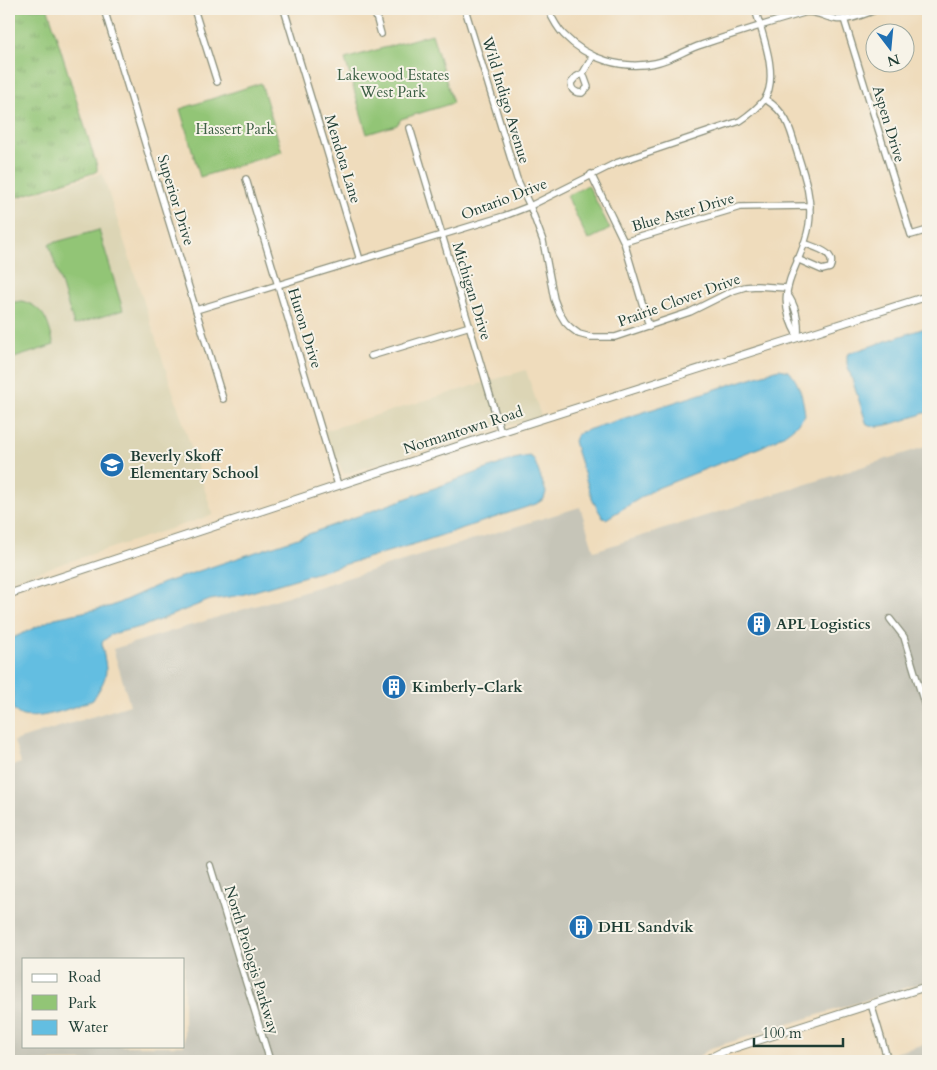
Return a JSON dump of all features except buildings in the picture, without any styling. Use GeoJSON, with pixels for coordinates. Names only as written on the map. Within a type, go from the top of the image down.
{"type":"FeatureCollection","features":[{"type":"Feature","properties":{"kind":"street","name":"Superior Drive"},"geometry":{"type":"LineString","coordinates":[[104,9],[223,399]]}},
{"type":"Feature","properties":{"kind":"street"},"geometry":{"type":"LineString","coordinates":[[194,9],[217,82]]}},
{"type":"Feature","properties":{"kind":"street","name":"Mendota Lane"},"geometry":{"type":"LineString","coordinates":[[284,9],[360,260]]}},
{"type":"Feature","properties":{"kind":"street"},"geometry":{"type":"LineString","coordinates":[[374,9],[381,34]]}},
{"type":"Feature","properties":{"kind":"street","name":"Wild Indigo Avenue"},"geometry":{"type":"LineString","coordinates":[[465,9],[513,167],[544,241],[554,299],[565,322],[579,334]]}},
{"type":"Feature","properties":{"kind":"street"},"geometry":{"type":"LineString","coordinates":[[548,9],[563,34],[578,47],[593,56],[620,64],[636,65],[666,60],[699,45],[807,12],[816,12],[835,19],[844,19],[879,9]]}},
{"type":"Feature","properties":{"kind":"street"},"geometry":{"type":"LineString","coordinates":[[755,9],[770,66],[771,81],[765,99],[776,106],[783,114],[790,128],[808,188],[809,224],[785,302],[791,325],[798,337]]}},
{"type":"Feature","properties":{"kind":"street","name":"Aspen Drive"},"geometry":{"type":"LineString","coordinates":[[844,19],[911,235],[928,230]]}},
{"type":"Feature","properties":{"kind":"street"},"geometry":{"type":"LineString","coordinates":[[583,73],[593,56]]}},
{"type":"Feature","properties":{"kind":"street","name":"Ontario Drive"},"geometry":{"type":"LineString","coordinates":[[196,310],[504,216],[530,206],[616,162],[740,121],[754,111],[765,99]]}},
{"type":"Feature","properties":{"kind":"street","name":"Michigan Drive"},"geometry":{"type":"LineString","coordinates":[[410,128],[501,432]]}},
{"type":"Feature","properties":{"kind":"street"},"geometry":{"type":"LineString","coordinates":[[591,174],[624,242],[649,326]]}},
{"type":"Feature","properties":{"kind":"street","name":"Huron Drive"},"geometry":{"type":"LineString","coordinates":[[246,179],[338,485]]}},
{"type":"Feature","properties":{"kind":"street","name":"Blue Aster Drive"},"geometry":{"type":"LineString","coordinates":[[624,242],[740,207],[810,206]]}},
{"type":"Feature","properties":{"kind":"street"},"geometry":{"type":"LineString","coordinates":[[797,259],[822,270],[830,268],[832,264],[832,259],[828,254],[804,243]]}},
{"type":"Feature","properties":{"kind":"street","name":"Prairie Clover Drive"},"geometry":{"type":"LineString","coordinates":[[579,334],[600,338],[615,337],[690,312],[732,291],[745,287],[757,286],[787,291]]}},
{"type":"Feature","properties":{"kind":"street","name":"Normantown Road"},"geometry":{"type":"LineString","coordinates":[[9,594],[501,432],[928,296]]}},
{"type":"Feature","properties":{"kind":"street"},"geometry":{"type":"LineString","coordinates":[[371,356],[470,326]]}},
{"type":"Feature","properties":{"kind":"street"},"geometry":{"type":"LineString","coordinates":[[890,619],[904,637],[928,716]]}},
{"type":"Feature","properties":{"kind":"street","name":"North Prologis Parkway"},"geometry":{"type":"LineString","coordinates":[[210,865],[270,1061]]}},
{"type":"Feature","properties":{"kind":"street"},"geometry":{"type":"LineString","coordinates":[[704,1061],[722,1052],[928,986]]}},
{"type":"Feature","properties":{"kind":"street"},"geometry":{"type":"LineString","coordinates":[[871,1004],[888,1061]]}},
{"type":"Feature","properties":{"kind":"shaded area"},"geometry":{"type":"Polygon","coordinates":[[[102,173],[213,515],[9,581],[9,202],[102,173]]]}},
{"type":"Feature","properties":{"kind":"shaded area"},"geometry":{"type":"Polygon","coordinates":[[[526,370],[541,416],[344,474],[324,431],[526,370]]]}},
{"type":"Feature","properties":{"kind":"shaded area"},"geometry":{"type":"Polygon","coordinates":[[[928,446],[928,981],[711,1048],[692,1061],[12,1061],[9,1052],[9,767],[21,763],[14,741],[130,705],[113,649],[580,507],[594,551],[928,446]]]}},
{"type":"Feature","properties":{"kind":"shaded area"},"geometry":{"type":"Polygon","coordinates":[[[928,1043],[928,1061],[898,1061],[895,1053],[928,1043]]]}},
{"type":"Feature","properties":{"kind":"green space"},"geometry":{"type":"Polygon","coordinates":[[[9,9],[48,9],[97,171],[9,200],[9,9]]]}},
{"type":"Feature","properties":{"kind":"green space","name":"Lakewood Estates West Park"},"geometry":{"type":"Polygon","coordinates":[[[432,34],[453,103],[401,119],[397,125],[367,134],[345,59],[432,34]]]}},
{"type":"Feature","properties":{"kind":"green space","name":"Hassert Park"},"geometry":{"type":"Polygon","coordinates":[[[261,83],[282,152],[200,177],[180,109],[261,83]]]}},
{"type":"Feature","properties":{"kind":"green space"},"geometry":{"type":"Polygon","coordinates":[[[588,185],[610,229],[588,240],[567,196],[588,185]]]}},
{"type":"Feature","properties":{"kind":"green space"},"geometry":{"type":"Polygon","coordinates":[[[99,230],[123,310],[74,325],[49,244],[99,230]]]}},
{"type":"Feature","properties":{"kind":"green space"},"geometry":{"type":"Polygon","coordinates":[[[22,301],[36,308],[45,317],[54,345],[9,359],[9,303],[22,301]]]}},
{"type":"Feature","properties":{"kind":"water"},"geometry":{"type":"Polygon","coordinates":[[[928,327],[928,412],[888,425],[867,425],[847,364],[847,355],[928,327]]]}},
{"type":"Feature","properties":{"kind":"water"},"geometry":{"type":"Polygon","coordinates":[[[779,369],[789,371],[793,376],[803,403],[805,415],[791,430],[761,447],[655,489],[606,519],[603,518],[593,501],[574,441],[576,436],[581,432],[779,369]]]}},
{"type":"Feature","properties":{"kind":"water"},"geometry":{"type":"Polygon","coordinates":[[[529,456],[534,459],[546,492],[544,499],[536,504],[418,543],[241,595],[210,600],[144,626],[112,634],[102,642],[106,674],[93,700],[40,716],[23,716],[13,709],[13,694],[9,680],[9,641],[11,639],[55,618],[112,606],[163,583],[295,539],[514,459],[529,456]]]}},
{"type":"Feature","properties":{"kind":"place","name":"Beverly Skoff Elementary School"},"geometry":{"type":"Point","coordinates":[112,465]}},
{"type":"Feature","properties":{"kind":"place","name":"APL Logistics"},"geometry":{"type":"Point","coordinates":[759,624]}},
{"type":"Feature","properties":{"kind":"place","name":"Kimberly-Clark"},"geometry":{"type":"Point","coordinates":[394,687]}},
{"type":"Feature","properties":{"kind":"place","name":"DHL Sandvik"},"geometry":{"type":"Point","coordinates":[581,927]}}]}
